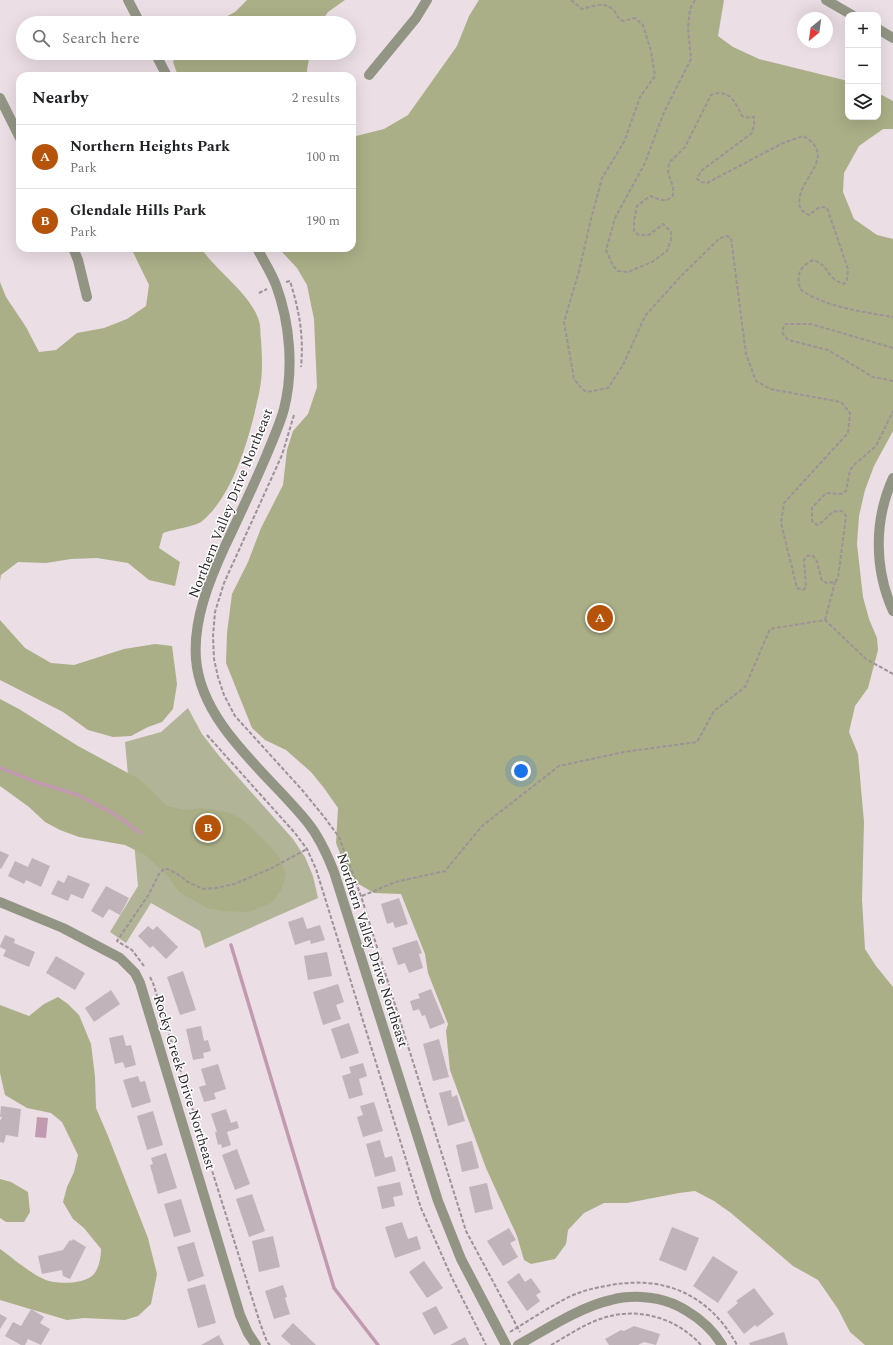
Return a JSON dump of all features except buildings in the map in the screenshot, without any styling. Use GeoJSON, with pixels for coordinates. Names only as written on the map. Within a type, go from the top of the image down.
{"type":"FeatureCollection","features":[{"type":"Feature","properties":{"kind":"street"},"geometry":{"type":"LineString","coordinates":[[128,0],[136,16]]}},
{"type":"Feature","properties":{"kind":"street"},"geometry":{"type":"LineString","coordinates":[[370,75],[416,18],[427,0]]}},
{"type":"Feature","properties":{"kind":"street"},"geometry":{"type":"LineString","coordinates":[[826,0],[847,12]]}},
{"type":"Feature","properties":{"kind":"street"},"geometry":{"type":"LineString","coordinates":[[881,31],[893,38]]}},
{"type":"Feature","properties":{"kind":"street"},"geometry":{"type":"LineString","coordinates":[[159,60],[165,72]]}},
{"type":"Feature","properties":{"kind":"street"},"geometry":{"type":"LineString","coordinates":[[0,98],[16,130]]}},
{"type":"Feature","properties":{"kind":"street"},"geometry":{"type":"LineString","coordinates":[[75,252],[87,298]]}},
{"type":"Feature","properties":{"kind":"street","name":"Northern Valley Drive Northeast"},"geometry":{"type":"LineString","coordinates":[[259,252],[276,285],[283,310],[288,340],[288,386],[284,409],[274,437],[262,467],[216,566],[205,596],[200,613],[196,637],[196,660],[200,680],[208,702],[221,725],[308,823],[326,852],[334,872],[438,1201],[461,1259],[506,1345]]}},
{"type":"Feature","properties":{"kind":"street"},"geometry":{"type":"LineString","coordinates":[[893,478],[884,504],[879,525],[878,544],[884,586],[893,611]]}},
{"type":"Feature","properties":{"kind":"street","name":"Rocky Creek Drive Northeast"},"geometry":{"type":"LineString","coordinates":[[0,902],[63,928],[106,950],[120,958],[135,973],[140,984],[240,1315],[248,1334],[256,1345]]}},
{"type":"Feature","properties":{"kind":"street"},"geometry":{"type":"LineString","coordinates":[[518,1345],[588,1308],[612,1299],[631,1298],[651,1299],[671,1303],[702,1322],[714,1333],[722,1345]]}},
{"type":"Feature","properties":{"kind":"path"},"geometry":{"type":"LineString","coordinates":[[571,0],[582,8],[598,4],[606,5],[614,10],[620,20],[623,21],[635,18],[643,25],[651,51],[655,76],[640,97],[624,142],[602,178],[579,271],[564,322],[574,379],[582,389],[588,392],[608,388],[623,365],[645,316],[681,276],[720,238],[727,236],[731,238],[746,354],[756,381],[770,389],[840,402],[850,413],[848,433],[784,502],[781,523],[797,588],[803,590],[806,586],[804,560],[807,556],[812,555],[816,559],[822,580],[827,583],[835,582]]}},
{"type":"Feature","properties":{"kind":"path"},"geometry":{"type":"LineString","coordinates":[[695,0],[690,9],[688,28],[691,59],[664,112],[645,163],[615,218],[606,250],[613,266],[618,271],[628,272],[652,262],[667,251],[671,240],[671,232],[663,224],[649,235],[639,235],[634,231],[637,206],[650,196],[663,201],[670,199],[673,195],[673,187],[668,172],[670,163],[685,147],[711,95],[718,92],[725,93],[737,106],[741,115],[745,118],[754,117],[755,121],[752,133],[701,170],[697,179],[701,182],[707,183],[783,143],[803,136],[810,139],[815,144],[818,153],[818,161],[801,191],[799,203],[801,210],[809,215],[819,207],[823,206],[827,208],[848,269],[847,280],[844,284],[833,278],[827,269],[820,263],[813,260],[805,264],[799,273],[798,278],[800,289],[810,296],[855,310],[893,317]]}},
{"type":"Feature","properties":{"kind":"path"},"geometry":{"type":"LineString","coordinates":[[290,280],[302,328],[301,369]]}},
{"type":"Feature","properties":{"kind":"path"},"geometry":{"type":"LineString","coordinates":[[893,348],[811,324],[785,324],[782,331],[782,334],[788,340],[828,350],[873,377],[893,382]]}},
{"type":"Feature","properties":{"kind":"path"},"geometry":{"type":"LineString","coordinates":[[826,620],[835,582],[838,578],[846,516],[842,510],[836,510],[831,513],[823,523],[817,525],[812,521],[812,508],[826,493],[842,494],[846,492],[850,470],[876,446],[893,411]]}},
{"type":"Feature","properties":{"kind":"path"},"geometry":{"type":"LineString","coordinates":[[295,412],[294,420],[282,455],[224,583],[215,612],[213,636],[214,659],[224,695],[235,716],[326,818],[339,837],[361,896],[466,1231],[518,1327]]}},
{"type":"Feature","properties":{"kind":"path"},"geometry":{"type":"LineString","coordinates":[[361,896],[395,882],[444,871],[482,826],[560,766],[624,752],[697,742],[714,711],[745,687],[770,629],[826,620]]}},
{"type":"Feature","properties":{"kind":"path"},"geometry":{"type":"LineString","coordinates":[[826,620],[866,659],[893,674]]}},
{"type":"Feature","properties":{"kind":"path"},"geometry":{"type":"LineString","coordinates":[[207,735],[276,811],[307,849],[316,869],[421,1208],[452,1278],[486,1345]]}},
{"type":"Feature","properties":{"kind":"path"},"geometry":{"type":"LineString","coordinates":[[146,970],[132,950],[117,941],[148,894],[159,874],[165,868],[203,889],[216,888],[234,884],[270,869],[307,849]]}},
{"type":"Feature","properties":{"kind":"path"},"geometry":{"type":"LineString","coordinates":[[150,977],[260,1323],[267,1342],[270,1345]]}},
{"type":"Feature","properties":{"kind":"path"},"geometry":{"type":"LineString","coordinates":[[551,1345],[600,1319],[619,1314],[636,1313],[651,1315],[670,1321],[686,1331],[701,1345]]}},
{"type":"Feature","properties":{"kind":"green space"},"geometry":{"type":"Polygon","coordinates":[[[247,0],[345,0],[328,12],[325,16],[227,16],[235,12],[247,0]]]}},
{"type":"Feature","properties":{"kind":"green space"},"geometry":{"type":"Polygon","coordinates":[[[479,0],[724,0],[718,36],[733,47],[759,59],[845,80],[845,120],[881,120],[881,95],[893,101],[893,129],[883,129],[859,146],[844,173],[843,192],[854,219],[877,235],[893,239],[893,431],[874,466],[865,490],[859,516],[857,544],[863,597],[869,619],[877,638],[878,650],[868,688],[855,706],[849,732],[858,754],[864,822],[862,900],[865,949],[876,966],[893,987],[893,1345],[865,1345],[850,1332],[838,1309],[818,1280],[793,1266],[731,1213],[714,1201],[695,1191],[627,1203],[604,1203],[584,1213],[568,1230],[566,1244],[555,1259],[531,1264],[524,1260],[517,1236],[486,1168],[450,1070],[446,1031],[448,1024],[428,973],[425,954],[401,894],[374,893],[350,879],[336,843],[338,808],[311,772],[286,750],[265,740],[252,728],[226,663],[227,633],[232,594],[248,562],[261,528],[283,485],[287,450],[293,431],[308,414],[317,387],[314,319],[307,285],[297,268],[282,252],[356,252],[356,136],[384,129],[408,115],[457,46],[469,16],[479,0]]]}},
{"type":"Feature","properties":{"kind":"green space"},"geometry":{"type":"Polygon","coordinates":[[[174,60],[309,60],[307,72],[177,72],[173,62],[174,60]]]}},
{"type":"Feature","properties":{"kind":"green space"},"geometry":{"type":"Polygon","coordinates":[[[133,252],[204,252],[241,292],[255,311],[260,326],[262,376],[247,441],[232,479],[213,510],[201,522],[163,533],[159,548],[180,562],[175,586],[149,580],[128,563],[97,558],[71,559],[46,563],[18,562],[1,575],[0,581],[0,282],[6,297],[26,327],[39,352],[56,350],[77,333],[104,328],[127,319],[146,306],[149,285],[133,252]]]}},
{"type":"Feature","properties":{"kind":"green space"},"geometry":{"type":"Polygon","coordinates":[[[0,620],[25,648],[51,663],[74,665],[124,649],[155,644],[172,646],[177,684],[173,709],[162,722],[148,727],[131,736],[113,737],[88,730],[63,712],[0,680],[0,620]]]}},
{"type":"Feature","properties":{"kind":"green space"},"geometry":{"type":"Polygon","coordinates":[[[0,699],[19,709],[78,746],[139,779],[167,806],[185,810],[201,808],[227,812],[242,819],[278,855],[286,874],[281,890],[271,903],[248,912],[223,911],[207,908],[179,892],[170,879],[145,855],[125,845],[79,837],[60,830],[45,822],[29,807],[0,786],[0,699]]]}},
{"type":"Feature","properties":{"kind":"green space"},"geometry":{"type":"Polygon","coordinates":[[[188,708],[202,734],[220,757],[293,839],[305,857],[313,876],[318,898],[205,948],[200,931],[151,903],[126,943],[110,932],[138,886],[125,742],[161,732],[188,708]]]}},
{"type":"Feature","properties":{"kind":"green space"},"geometry":{"type":"Polygon","coordinates":[[[58,997],[79,1015],[91,1044],[95,1077],[96,1108],[148,1238],[157,1274],[151,1304],[138,1316],[125,1320],[84,1318],[67,1320],[0,1300],[0,1249],[37,1276],[59,1283],[78,1282],[89,1278],[95,1272],[100,1259],[101,1249],[84,1228],[73,1219],[63,1202],[67,1187],[74,1172],[78,1155],[62,1122],[51,1113],[27,1108],[5,1095],[0,1073],[0,1005],[29,1016],[44,1004],[58,997]]]}},
{"type":"Feature","properties":{"kind":"green space"},"geometry":{"type":"Polygon","coordinates":[[[0,1179],[11,1182],[28,1192],[30,1212],[24,1222],[6,1222],[0,1218],[0,1179]]]}},
{"type":"Feature","properties":{"kind":"shaded area"},"geometry":{"type":"Polygon","coordinates":[[[37,1117],[48,1118],[46,1138],[35,1137],[37,1117]]]}},
{"type":"Feature","properties":{"kind":"waterway"},"geometry":{"type":"LineString","coordinates":[[0,768],[39,783],[78,795],[116,815],[140,833]]}},
{"type":"Feature","properties":{"kind":"waterway"},"geometry":{"type":"LineString","coordinates":[[231,945],[334,1288],[378,1345]]}},
{"type":"Feature","properties":{"kind":"place","name":"Northern Heights Park"},"geometry":{"type":"Point","coordinates":[600,618]}},
{"type":"Feature","properties":{"kind":"place","name":"Glendale Hills Park"},"geometry":{"type":"Point","coordinates":[208,828]}}]}
